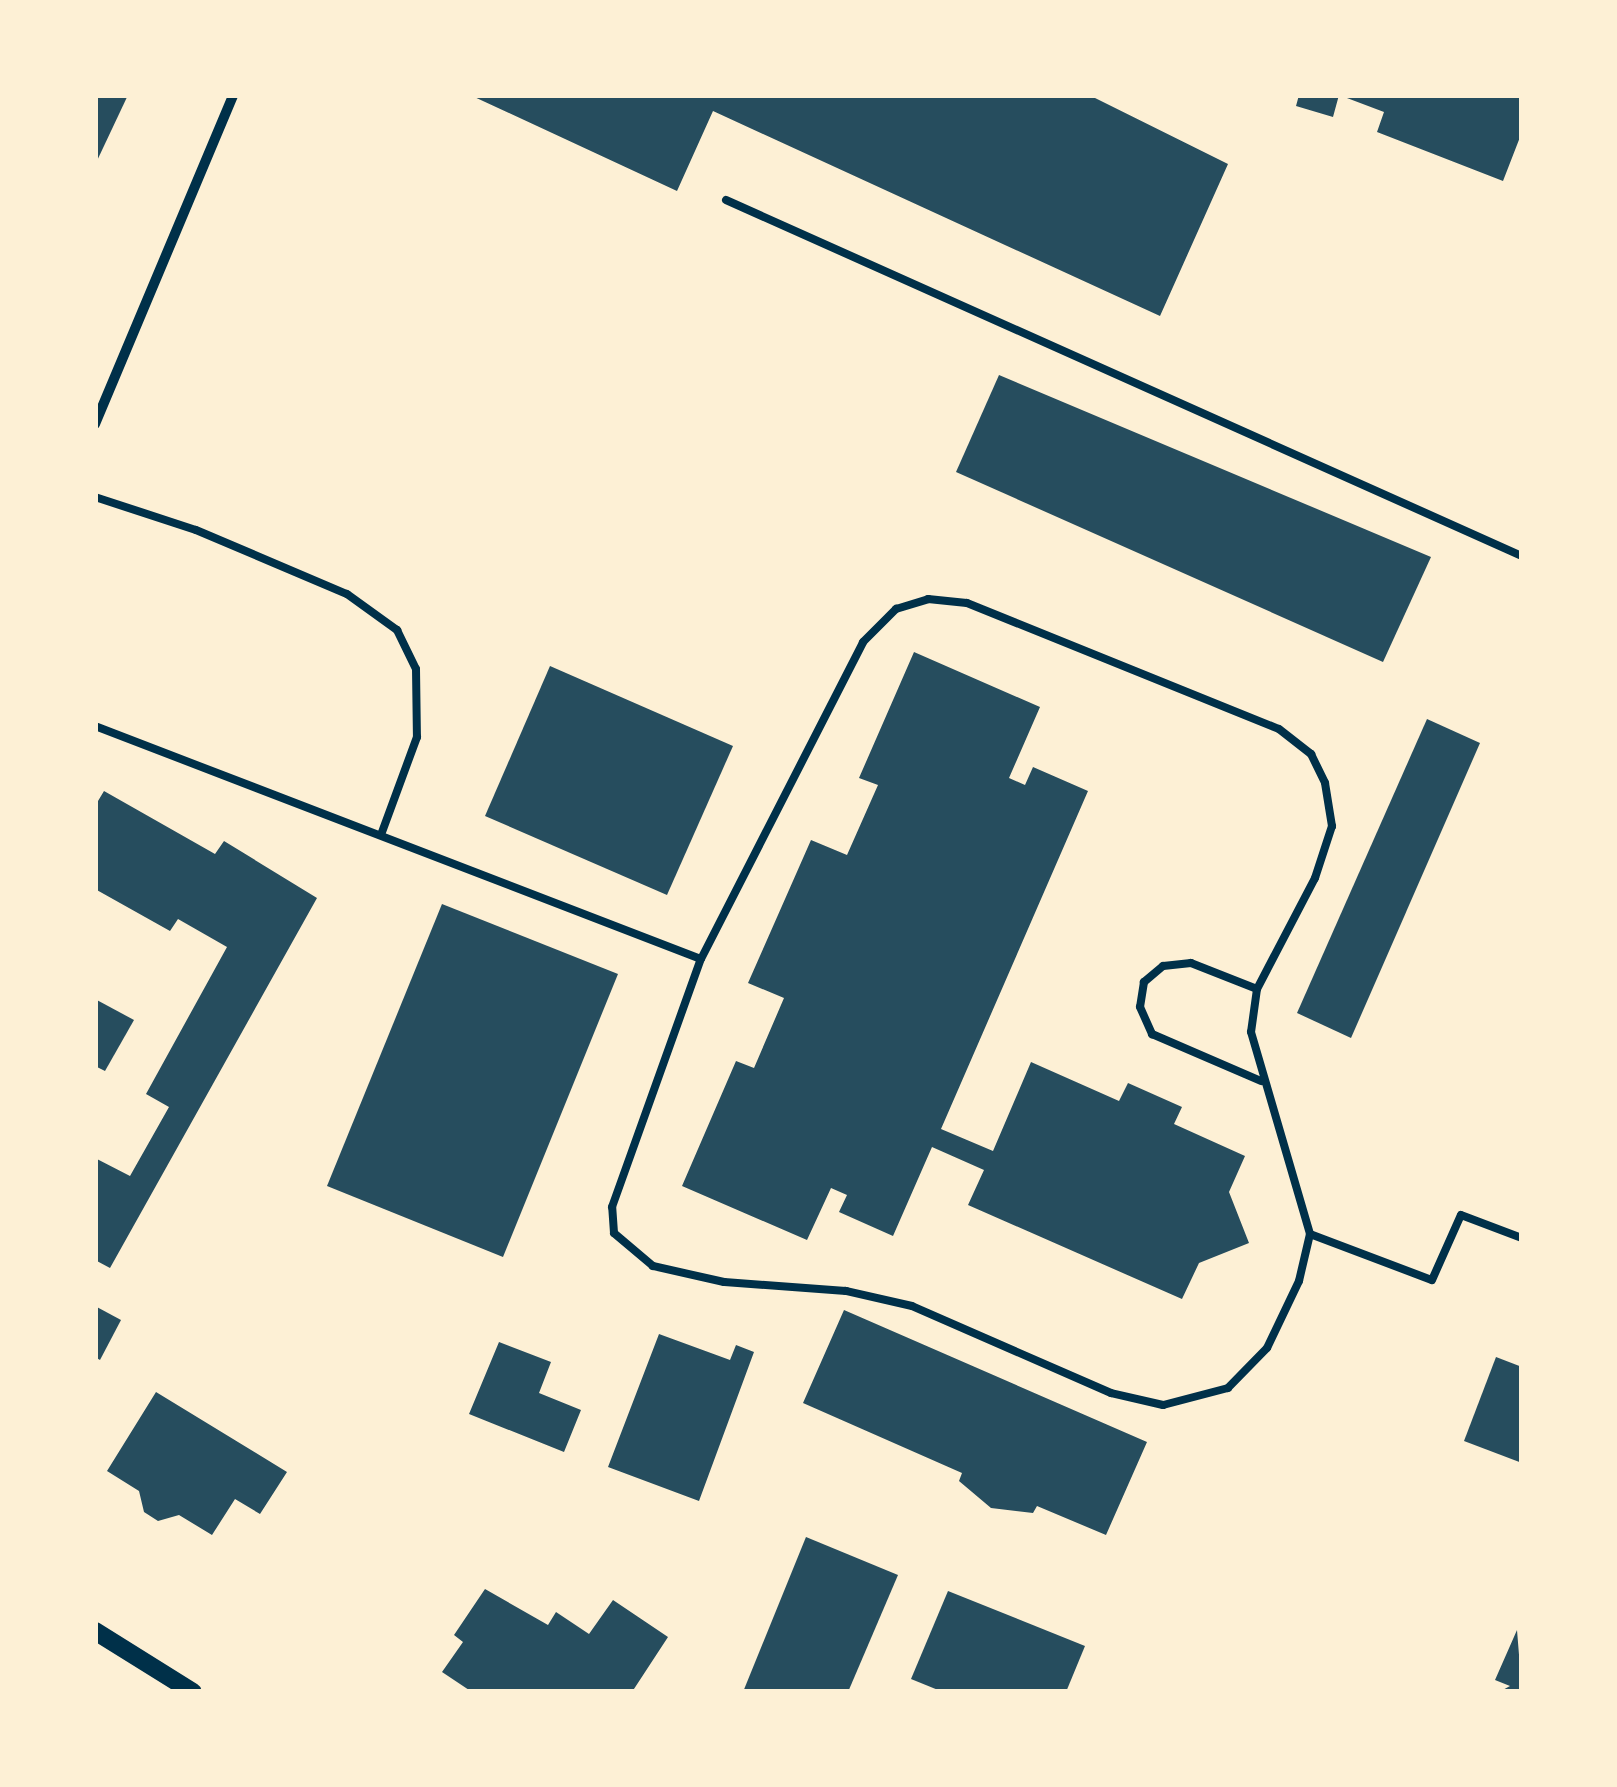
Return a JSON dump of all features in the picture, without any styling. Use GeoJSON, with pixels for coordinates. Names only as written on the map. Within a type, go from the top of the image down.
{"type":"FeatureCollection","features":[{"type":"Feature","properties":{"kind":"street"},"geometry":{"type":"LineString","coordinates":[[95,424],[234,95]]}},
{"type":"Feature","properties":{"kind":"street"},"geometry":{"type":"LineString","coordinates":[[95,1631],[192,1692]]}},
{"type":"Feature","properties":{"kind":"lane"},"geometry":{"type":"LineString","coordinates":[[726,200],[1522,556]]}},
{"type":"Feature","properties":{"kind":"lane"},"geometry":{"type":"LineString","coordinates":[[95,497],[196,530],[347,594],[398,630],[416,668],[417,737],[381,835]]}},
{"type":"Feature","properties":{"kind":"lane"},"geometry":{"type":"LineString","coordinates":[[928,599],[967,603],[1279,729],[1311,754],[1325,782],[1332,826],[1315,878],[1257,989],[1251,1032],[1261,1081],[1310,1234],[1298,1281],[1267,1348],[1228,1388],[1163,1406],[1111,1392],[912,1306],[846,1291],[724,1282],[653,1266],[614,1233],[612,1206],[701,959],[862,642],[896,609],[928,599]]}},
{"type":"Feature","properties":{"kind":"lane"},"geometry":{"type":"LineString","coordinates":[[95,726],[701,959]]}},
{"type":"Feature","properties":{"kind":"lane"},"geometry":{"type":"LineString","coordinates":[[1257,989],[1191,963],[1163,966],[1144,982],[1140,1007],[1152,1034],[1261,1081]]}},
{"type":"Feature","properties":{"kind":"lane"},"geometry":{"type":"LineString","coordinates":[[1310,1234],[1432,1280],[1461,1215],[1522,1238]]}},
{"type":"Feature","properties":{"kind":"building"},"geometry":{"type":"Polygon","coordinates":[[[95,95],[128,95],[95,165],[95,95]]]}},
{"type":"Feature","properties":{"kind":"building"},"geometry":{"type":"Polygon","coordinates":[[[470,95],[1089,95],[1228,164],[1160,316],[713,111],[677,191],[470,95]]]}},
{"type":"Feature","properties":{"kind":"building"},"geometry":{"type":"Polygon","coordinates":[[[1299,95],[1339,95],[1333,117],[1296,106],[1299,95]]]}},
{"type":"Feature","properties":{"kind":"building"},"geometry":{"type":"Polygon","coordinates":[[[1339,95],[1522,95],[1522,132],[1503,181],[1377,132],[1384,112],[1339,95]]]}},
{"type":"Feature","properties":{"kind":"building"},"geometry":{"type":"Polygon","coordinates":[[[999,375],[1431,557],[1383,662],[956,472],[999,375]]]}},
{"type":"Feature","properties":{"kind":"building"},"geometry":{"type":"Polygon","coordinates":[[[914,652],[1040,707],[1009,778],[1025,785],[1033,767],[1088,791],[941,1129],[993,1151],[1031,1062],[1119,1101],[1128,1083],[1182,1107],[1174,1124],[1245,1156],[1229,1192],[1249,1243],[1199,1263],[1182,1299],[968,1205],[984,1170],[932,1147],[893,1236],[839,1212],[847,1195],[831,1188],[807,1240],[682,1186],[736,1061],[754,1068],[784,998],[748,983],[811,840],[847,855],[878,785],[859,778],[914,652]]]}},
{"type":"Feature","properties":{"kind":"building"},"geometry":{"type":"Polygon","coordinates":[[[550,666],[733,746],[667,895],[485,816],[550,666]]]}},
{"type":"Feature","properties":{"kind":"building"},"geometry":{"type":"Polygon","coordinates":[[[1427,719],[1480,743],[1351,1038],[1297,1013],[1427,719]]]}},
{"type":"Feature","properties":{"kind":"building"},"geometry":{"type":"Polygon","coordinates":[[[104,791],[215,854],[224,841],[317,898],[110,1268],[95,1260],[95,1158],[130,1176],[169,1107],[146,1094],[227,947],[178,919],[170,931],[95,889],[95,806],[104,791]]]}},
{"type":"Feature","properties":{"kind":"building"},"geometry":{"type":"Polygon","coordinates":[[[442,904],[618,974],[503,1257],[327,1186],[442,904]]]}},
{"type":"Feature","properties":{"kind":"building"},"geometry":{"type":"Polygon","coordinates":[[[95,999],[134,1020],[105,1071],[95,1066],[95,999]]]}},
{"type":"Feature","properties":{"kind":"building"},"geometry":{"type":"Polygon","coordinates":[[[95,1306],[121,1320],[100,1360],[95,1357],[95,1306]]]}},
{"type":"Feature","properties":{"kind":"building"},"geometry":{"type":"Polygon","coordinates":[[[844,1310],[1147,1442],[1106,1535],[1037,1506],[1033,1513],[991,1508],[959,1481],[962,1473],[803,1403],[844,1310]]]}},
{"type":"Feature","properties":{"kind":"building"},"geometry":{"type":"Polygon","coordinates":[[[659,1334],[730,1360],[736,1345],[754,1352],[699,1501],[608,1467],[659,1334]]]}},
{"type":"Feature","properties":{"kind":"building"},"geometry":{"type":"Polygon","coordinates":[[[499,1342],[551,1362],[539,1393],[581,1410],[564,1452],[469,1414],[499,1342]]]}},
{"type":"Feature","properties":{"kind":"building"},"geometry":{"type":"Polygon","coordinates":[[[1496,1357],[1522,1367],[1522,1463],[1464,1441],[1496,1357]]]}},
{"type":"Feature","properties":{"kind":"building"},"geometry":{"type":"Polygon","coordinates":[[[156,1392],[287,1472],[260,1514],[235,1499],[212,1535],[179,1515],[158,1521],[144,1512],[139,1491],[107,1471],[156,1392]]]}},
{"type":"Feature","properties":{"kind":"building"},"geometry":{"type":"Polygon","coordinates":[[[806,1537],[898,1575],[848,1692],[743,1692],[806,1537]]]}},
{"type":"Feature","properties":{"kind":"building"},"geometry":{"type":"Polygon","coordinates":[[[485,1589],[548,1625],[556,1612],[589,1634],[613,1600],[668,1637],[632,1692],[472,1692],[442,1672],[463,1642],[454,1635],[485,1589]]]}},
{"type":"Feature","properties":{"kind":"building"},"geometry":{"type":"Polygon","coordinates":[[[948,1591],[1085,1646],[1066,1692],[943,1692],[911,1679],[948,1591]]]}},
{"type":"Feature","properties":{"kind":"building"},"geometry":{"type":"Polygon","coordinates":[[[1517,1630],[1522,1692],[1499,1692],[1510,1686],[1495,1680],[1517,1630]]]}}]}
